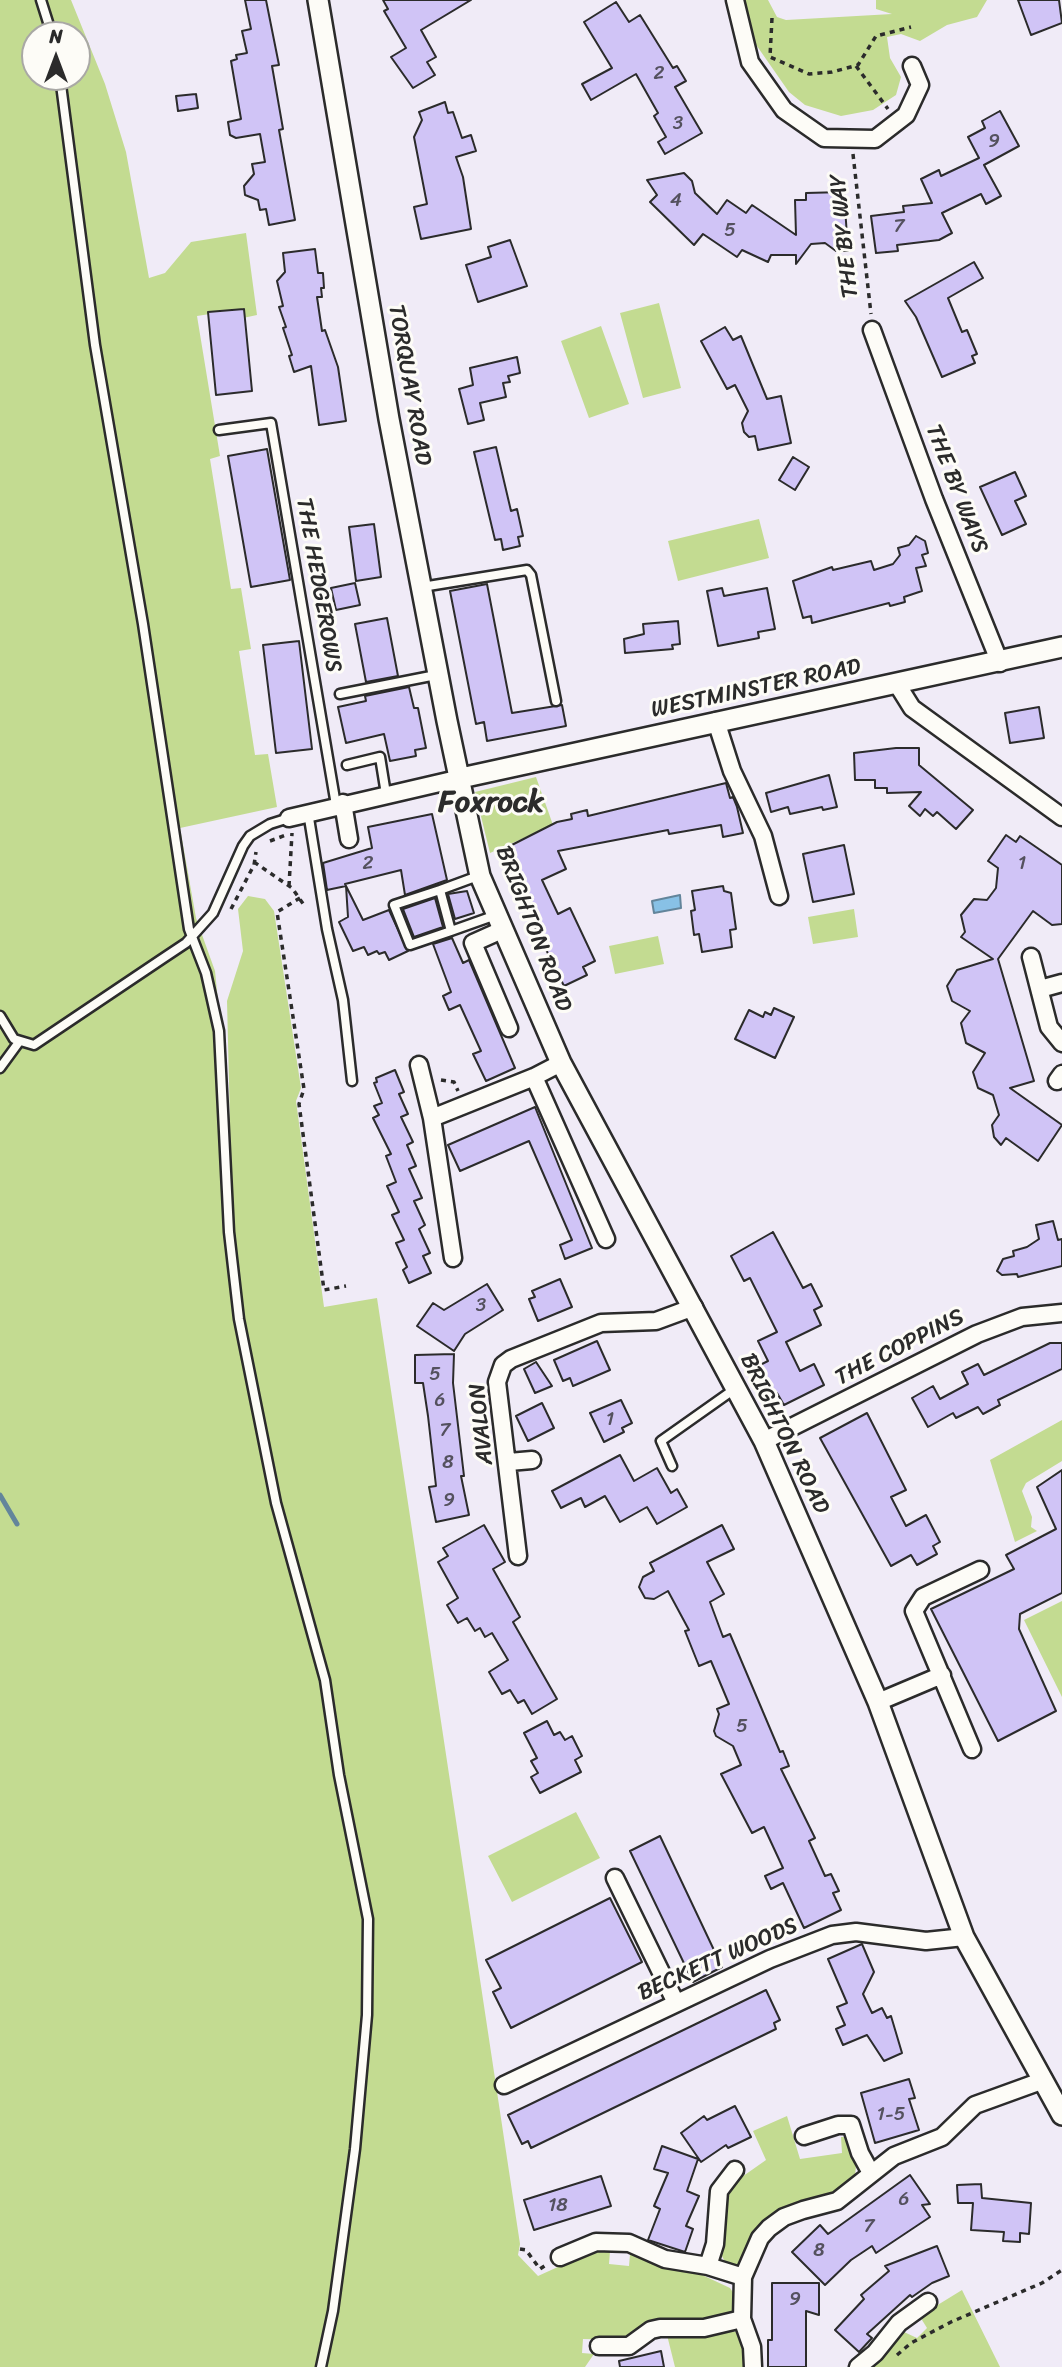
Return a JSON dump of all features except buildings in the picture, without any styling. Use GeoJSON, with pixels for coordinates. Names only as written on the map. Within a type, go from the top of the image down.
{"type":"FeatureCollection","features":[{"type":"Feature","properties":{"kind":"street","name":"TORQUAY ROAD"},"geometry":{"type":"LineString","coordinates":[[318,0],[389,419],[438,675],[461,778]]}},
{"type":"Feature","properties":{"kind":"street"},"geometry":{"type":"LineString","coordinates":[[735,0],[750,62],[784,110],[824,138],[875,139],[906,115],[920,85],[912,66]]}},
{"type":"Feature","properties":{"kind":"street","name":"THE BY WAYS"},"geometry":{"type":"LineString","coordinates":[[872,330],[934,499],[1000,663]]}},
{"type":"Feature","properties":{"kind":"street","name":"WESTMINSTER ROAD"},"geometry":{"type":"LineString","coordinates":[[461,778],[716,721],[1000,663],[1062,647]]}},
{"type":"Feature","properties":{"kind":"street"},"geometry":{"type":"LineString","coordinates":[[897,684],[912,708],[1062,817]]}},
{"type":"Feature","properties":{"kind":"street"},"geometry":{"type":"LineString","coordinates":[[716,721],[732,771],[763,836],[779,895]]}},
{"type":"Feature","properties":{"kind":"street"},"geometry":{"type":"LineString","coordinates":[[291,825],[308,812],[461,778]]}},
{"type":"Feature","properties":{"kind":"street","name":"BRIGHTON ROAD"},"geometry":{"type":"LineString","coordinates":[[461,778],[480,876],[561,1063],[764,1441],[878,1702],[964,1937],[1062,2115]]}},
{"type":"Feature","properties":{"kind":"street"},"geometry":{"type":"LineString","coordinates":[[339,804],[349,839]]}},
{"type":"Feature","properties":{"kind":"street"},"geometry":{"type":"LineString","coordinates":[[499,922],[473,943],[509,1028]]}},
{"type":"Feature","properties":{"kind":"street"},"geometry":{"type":"LineString","coordinates":[[1031,957],[1049,1027],[1062,1044]]}},
{"type":"Feature","properties":{"kind":"street"},"geometry":{"type":"LineString","coordinates":[[1040,989],[1062,983]]}},
{"type":"Feature","properties":{"kind":"street"},"geometry":{"type":"LineString","coordinates":[[432,1118],[534,1077],[561,1063]]}},
{"type":"Feature","properties":{"kind":"street"},"geometry":{"type":"LineString","coordinates":[[420,1071],[459,1239],[453,1258]]}},
{"type":"Feature","properties":{"kind":"street"},"geometry":{"type":"LineString","coordinates":[[534,1077],[606,1239]]}},
{"type":"Feature","properties":{"kind":"street","name":"AVALON"},"geometry":{"type":"LineString","coordinates":[[518,1556],[498,1373],[511,1359],[601,1323],[656,1321],[694,1307]]}},
{"type":"Feature","properties":{"kind":"street","name":"THE COPPINS"},"geometry":{"type":"LineString","coordinates":[[764,1441],[977,1334],[1022,1317],[1062,1313]]}},
{"type":"Feature","properties":{"kind":"street"},"geometry":{"type":"LineString","coordinates":[[509,1462],[532,1460]]}},
{"type":"Feature","properties":{"kind":"street"},"geometry":{"type":"LineString","coordinates":[[972,1749],[915,1611],[923,1597],[979,1570]]}},
{"type":"Feature","properties":{"kind":"street"},"geometry":{"type":"LineString","coordinates":[[878,1702],[942,1675]]}},
{"type":"Feature","properties":{"kind":"street"},"geometry":{"type":"LineString","coordinates":[[615,1878],[676,2003]]}},
{"type":"Feature","properties":{"kind":"street","name":"BECKETT WOODS"},"geometry":{"type":"LineString","coordinates":[[504,2085],[769,1959],[832,1935],[856,1932],[926,1941],[964,1937]]}},
{"type":"Feature","properties":{"kind":"street"},"geometry":{"type":"LineString","coordinates":[[753,2367],[752,2347],[742,2319],[743,2277],[760,2238],[769,2228],[784,2217],[837,2201],[894,2157],[942,2137],[975,2105],[1044,2080]]}},
{"type":"Feature","properties":{"kind":"street"},"geometry":{"type":"LineString","coordinates":[[804,2136],[838,2124],[852,2124],[860,2153],[871,2173]]}},
{"type":"Feature","properties":{"kind":"street"},"geometry":{"type":"LineString","coordinates":[[708,2266],[715,2244],[719,2192],[735,2170]]}},
{"type":"Feature","properties":{"kind":"street"},"geometry":{"type":"LineString","coordinates":[[559,2257],[605,2241],[629,2243],[664,2259],[708,2266],[743,2277]]}},
{"type":"Feature","properties":{"kind":"street"},"geometry":{"type":"LineString","coordinates":[[858,2367],[875,2354],[899,2323],[928,2302]]}},
{"type":"Feature","properties":{"kind":"street"},"geometry":{"type":"LineString","coordinates":[[598,2346],[629,2346],[651,2330],[704,2329],[742,2319]]}},
{"type":"Feature","properties":{"kind":"lane"},"geometry":{"type":"LineString","coordinates":[[41,0],[48,21]]}},
{"type":"Feature","properties":{"kind":"lane"},"geometry":{"type":"LineString","coordinates":[[62,91],[95,345],[143,624],[192,937],[206,973],[219,1031],[229,1232],[255,1404],[276,1503],[325,1680],[339,1775],[368,1919],[367,2015],[355,2149],[338,2274],[321,2367]]}},
{"type":"Feature","properties":{"kind":"lane","name":"THE HEDGEROWS"},"geometry":{"type":"LineString","coordinates":[[219,430],[271,423],[339,804]]}},
{"type":"Feature","properties":{"kind":"lane"},"geometry":{"type":"LineString","coordinates":[[422,587],[527,570],[531,575],[556,701]]}},
{"type":"Feature","properties":{"kind":"lane"},"geometry":{"type":"LineString","coordinates":[[340,694],[438,675]]}},
{"type":"Feature","properties":{"kind":"lane"},"geometry":{"type":"LineString","coordinates":[[347,765],[380,757],[386,794]]}},
{"type":"Feature","properties":{"kind":"lane"},"geometry":{"type":"LineString","coordinates":[[308,812],[327,929],[343,1000],[352,1081]]}},
{"type":"Feature","properties":{"kind":"lane"},"geometry":{"type":"LineString","coordinates":[[0,1016],[8,1032],[19,1042],[34,1045],[41,1041],[192,937],[213,913],[250,836],[270,824],[291,825]]}},
{"type":"Feature","properties":{"kind":"lane"},"geometry":{"type":"LineString","coordinates":[[480,876],[394,905],[410,945],[451,931],[499,922]]}},
{"type":"Feature","properties":{"kind":"lane"},"geometry":{"type":"LineString","coordinates":[[440,890],[451,931]]}},
{"type":"Feature","properties":{"kind":"lane"},"geometry":{"type":"LineString","coordinates":[[0,1068],[19,1042]]}},
{"type":"Feature","properties":{"kind":"lane"},"geometry":{"type":"LineString","coordinates":[[672,1466],[661,1441],[736,1388]]}},
{"type":"Feature","properties":{"kind":"path"},"geometry":{"type":"LineString","coordinates":[[772,18],[770,57],[809,74],[856,66],[876,37],[911,27]]}},
{"type":"Feature","properties":{"kind":"path"},"geometry":{"type":"LineString","coordinates":[[856,66],[897,122]]}},
{"type":"Feature","properties":{"kind":"path","name":"THE BY WAY"},"geometry":{"type":"LineString","coordinates":[[852,138],[872,330]]}},
{"type":"Feature","properties":{"kind":"path"},"geometry":{"type":"LineString","coordinates":[[289,886],[291,825]]}},
{"type":"Feature","properties":{"kind":"path"},"geometry":{"type":"LineString","coordinates":[[254,862],[289,886],[304,905]]}},
{"type":"Feature","properties":{"kind":"path"},"geometry":{"type":"LineString","coordinates":[[300,898],[277,912],[304,1089],[299,1104],[324,1290],[346,1286]]}},
{"type":"Feature","properties":{"kind":"path"},"geometry":{"type":"LineString","coordinates":[[420,1071],[454,1082],[466,1105]]}},
{"type":"Feature","properties":{"kind":"path"},"geometry":{"type":"LineString","coordinates":[[520,2249],[526,2250],[540,2269],[559,2257]]}},
{"type":"Feature","properties":{"kind":"path"},"geometry":{"type":"LineString","coordinates":[[892,2359],[911,2343],[1042,2283],[1062,2270]]}},
{"type":"Feature","properties":{"kind":"green space"},"geometry":{"type":"Polygon","coordinates":[[[0,0],[71,0],[80,21],[21,21],[21,91],[91,91],[91,49],[126,152],[149,278],[165,273],[191,242],[246,233],[257,315],[243,318],[241,309],[197,316],[220,456],[210,459],[231,589],[241,588],[251,649],[239,651],[255,755],[268,754],[277,807],[180,828],[196,918],[215,971],[230,1122],[227,1001],[243,951],[238,909],[248,896],[265,899],[274,911],[301,1088],[296,1101],[324,1307],[377,1298],[520,2244],[518,2255],[538,2276],[593,2251],[610,2251],[609,2264],[629,2266],[630,2254],[666,2267],[698,2273],[730,2288],[736,2297],[735,2309],[728,2315],[696,2322],[652,2320],[623,2340],[583,2339],[582,2353],[594,2354],[585,2367],[0,2367],[0,0]]]}},
{"type":"Feature","properties":{"kind":"green space"},"geometry":{"type":"Polygon","coordinates":[[[732,0],[768,0],[777,17],[786,20],[892,14],[876,9],[876,0],[987,0],[977,17],[947,25],[920,41],[901,34],[887,37],[890,58],[901,77],[896,95],[873,110],[841,116],[805,105],[789,92],[743,26],[732,0]]]}},
{"type":"Feature","properties":{"kind":"green space"},"geometry":{"type":"Polygon","coordinates":[[[659,303],[681,388],[643,398],[620,313],[659,303]]]}},
{"type":"Feature","properties":{"kind":"green space"},"geometry":{"type":"Polygon","coordinates":[[[601,326],[629,404],[589,418],[561,341],[601,326]]]}},
{"type":"Feature","properties":{"kind":"green space"},"geometry":{"type":"Polygon","coordinates":[[[759,519],[769,558],[678,581],[668,541],[759,519]]]}},
{"type":"Feature","properties":{"kind":"green space"},"geometry":{"type":"Polygon","coordinates":[[[536,777],[553,825],[490,853],[475,792],[536,777]]]}},
{"type":"Feature","properties":{"kind":"green space"},"geometry":{"type":"Polygon","coordinates":[[[854,909],[858,937],[813,944],[808,917],[854,909]]]}},
{"type":"Feature","properties":{"kind":"green space"},"geometry":{"type":"Polygon","coordinates":[[[658,936],[664,964],[615,974],[609,946],[658,936]]]}},
{"type":"Feature","properties":{"kind":"green space"},"geometry":{"type":"Polygon","coordinates":[[[1062,1420],[1062,1461],[1026,1483],[1022,1491],[1032,1517],[1031,1527],[1037,1531],[1015,1542],[990,1460],[1062,1420]]]}},
{"type":"Feature","properties":{"kind":"green space"},"geometry":{"type":"Polygon","coordinates":[[[1062,1601],[1062,1697],[1024,1620],[1062,1601]]]}},
{"type":"Feature","properties":{"kind":"green space"},"geometry":{"type":"Polygon","coordinates":[[[576,1812],[600,1858],[512,1902],[488,1856],[576,1812]]]}},
{"type":"Feature","properties":{"kind":"green space"},"geometry":{"type":"Polygon","coordinates":[[[787,2116],[800,2159],[842,2153],[841,2137],[844,2137],[856,2165],[855,2177],[830,2195],[800,2204],[739,2264],[726,2264],[720,2252],[725,2195],[739,2179],[766,2160],[753,2131],[787,2116]]]}},
{"type":"Feature","properties":{"kind":"green space"},"geometry":{"type":"Polygon","coordinates":[[[962,2290],[1000,2367],[872,2367],[904,2332],[917,2338],[927,2328],[922,2320],[923,2314],[962,2290]]]}},
{"type":"Feature","properties":{"kind":"green space"},"geometry":{"type":"Polygon","coordinates":[[[728,2330],[736,2332],[742,2339],[746,2358],[744,2367],[675,2367],[667,2335],[728,2330]]]}},
{"type":"Feature","properties":{"kind":"water"},"geometry":{"type":"Polygon","coordinates":[[[680,895],[681,908],[654,913],[652,901],[680,895]]]}},
{"type":"Feature","properties":{"kind":"waterway"},"geometry":{"type":"LineString","coordinates":[[0,1495],[17,1524]]}},
{"type":"Feature","properties":{"kind":"district","name":"Foxrock"},"geometry":{"type":"Point","coordinates":[491,803]}}]}
